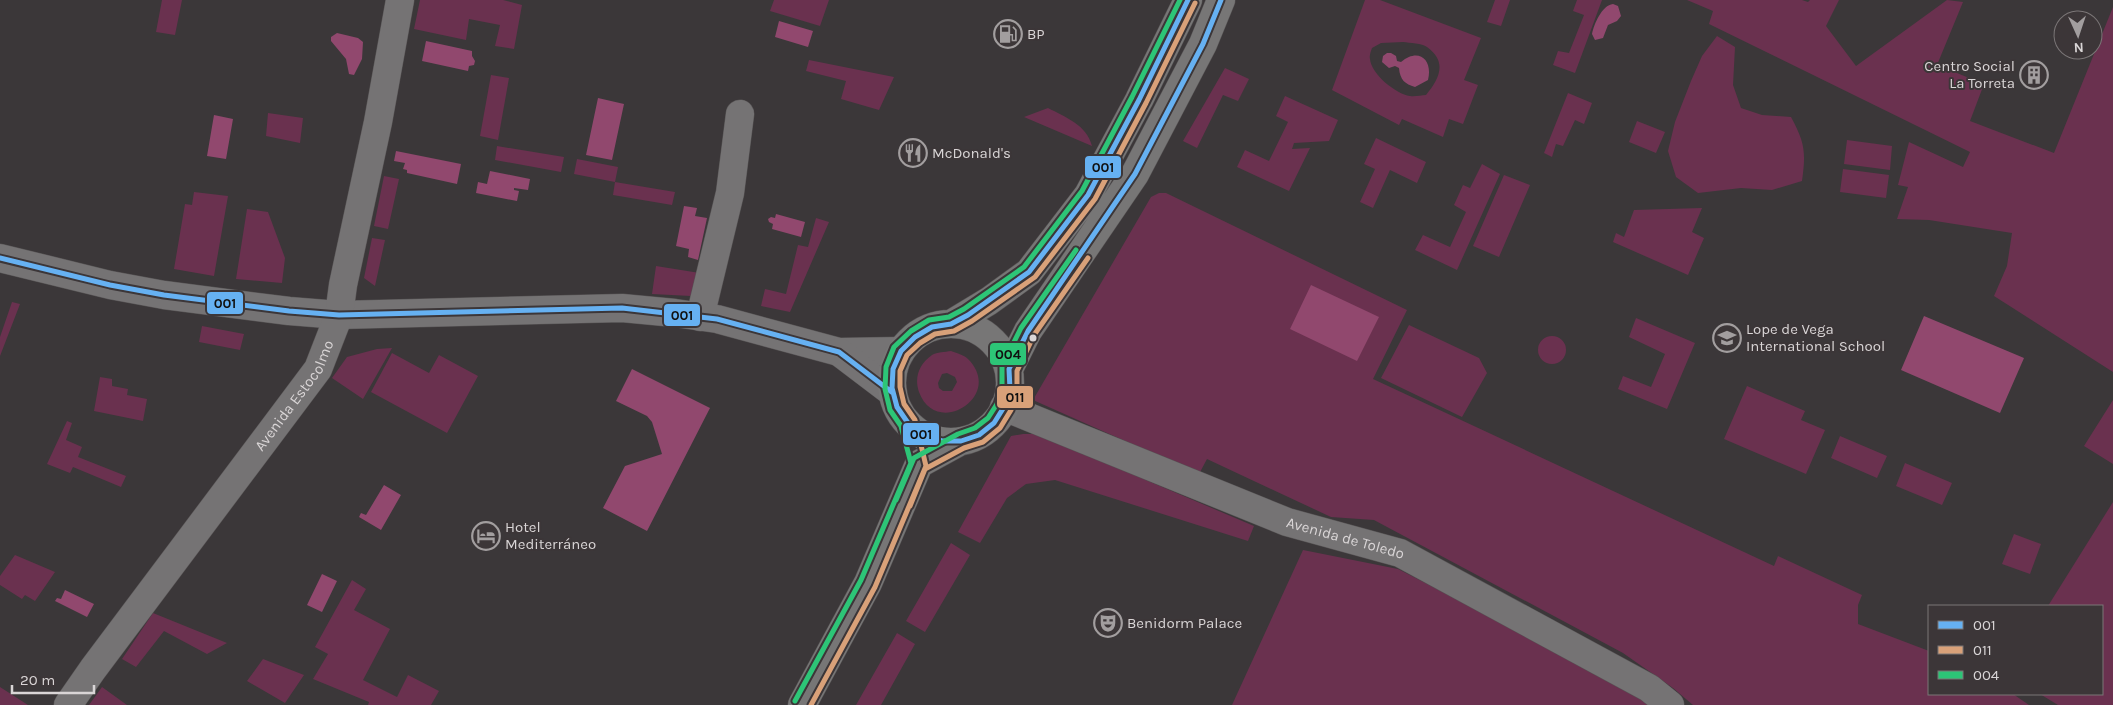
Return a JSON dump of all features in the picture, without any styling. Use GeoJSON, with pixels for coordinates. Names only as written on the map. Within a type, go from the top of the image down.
{"type":"FeatureCollection","features":[{"type":"Feature","properties":{"kind":"street","name":"Avenida Estocolmo"},"geometry":{"type":"LineString","coordinates":[[68,705],[98,662],[318,369],[339,315],[343,285],[378,122],[400,0]]}},
{"type":"Feature","properties":{"kind":"street"},"geometry":{"type":"LineString","coordinates":[[952,324],[989,301],[1028,272],[1088,195],[1139,100],[1188,0]]}},
{"type":"Feature","properties":{"kind":"street"},"geometry":{"type":"LineString","coordinates":[[1009,369],[1028,331],[1135,174],[1203,44],[1217,1]]}},
{"type":"Feature","properties":{"kind":"street"},"geometry":{"type":"LineString","coordinates":[[700,317],[730,193],[740,114]]}},
{"type":"Feature","properties":{"kind":"street"},"geometry":{"type":"LineString","coordinates":[[0,258],[164,295],[289,311],[339,315],[622,308],[700,317],[839,352],[901,351]]}},
{"type":"Feature","properties":{"kind":"street"},"geometry":{"type":"LineString","coordinates":[[802,705],[868,583],[919,464],[961,441],[979,435],[994,423],[1004,407],[1010,389],[1009,369],[1001,351],[988,337],[971,327],[952,324],[932,327],[915,337],[901,351],[894,369],[893,393],[897,407],[908,423],[923,435],[942,441],[961,441]]}},
{"type":"Feature","properties":{"kind":"street"},"geometry":{"type":"LineString","coordinates":[[839,352],[893,393]]}},
{"type":"Feature","properties":{"kind":"street","name":"Avenida de Toledo"},"geometry":{"type":"LineString","coordinates":[[1004,407],[1287,522],[1400,552],[1649,688],[1670,705]]}},
{"type":"Feature","properties":{"kind":"street"},"geometry":{"type":"LineString","coordinates":[[908,423],[919,464]]}},
{"type":"Feature","properties":{"kind":"shaded area"},"geometry":{"type":"Polygon","coordinates":[[[162,0],[182,0],[175,35],[156,32],[162,0]]]}},
{"type":"Feature","properties":{"kind":"shaded area"},"geometry":{"type":"Polygon","coordinates":[[[420,0],[503,0],[522,5],[514,49],[495,46],[500,25],[469,19],[466,40],[414,29],[420,0]]]}},
{"type":"Feature","properties":{"kind":"shaded area"},"geometry":{"type":"Polygon","coordinates":[[[774,0],[829,0],[820,26],[770,11],[774,0]]]}},
{"type":"Feature","properties":{"kind":"shaded area"},"geometry":{"type":"Polygon","coordinates":[[[1365,0],[1380,0],[1481,38],[1464,80],[1478,85],[1463,124],[1449,119],[1443,137],[1402,119],[1399,125],[1332,90],[1365,0]],[[1403,42],[1381,43],[1372,48],[1370,56],[1371,65],[1379,77],[1398,91],[1412,96],[1426,95],[1438,77],[1438,59],[1425,46],[1403,42]]]}},
{"type":"Feature","properties":{"kind":"shaded area"},"geometry":{"type":"Polygon","coordinates":[[[1495,0],[1510,0],[1501,26],[1487,22],[1495,0]]]}},
{"type":"Feature","properties":{"kind":"shaded area"},"geometry":{"type":"Polygon","coordinates":[[[1577,0],[1602,0],[1575,73],[1553,65],[1558,51],[1569,53],[1584,15],[1573,11],[1577,0]]]}},
{"type":"Feature","properties":{"kind":"shaded area"},"geometry":{"type":"Polygon","coordinates":[[[1687,0],[1802,0],[1808,2],[1810,0],[1839,0],[1826,26],[1856,66],[1947,0],[1963,2],[1937,65],[1984,84],[1970,121],[2054,153],[2092,60],[2103,60],[2103,32],[2113,7],[2113,372],[1994,296],[2007,266],[2012,233],[1929,220],[1897,219],[1908,187],[1898,185],[1909,142],[1963,167],[1970,152],[1709,24],[1713,11],[1687,0]]]}},
{"type":"Feature","properties":{"kind":"shaded area"},"geometry":{"type":"Polygon","coordinates":[[[1613,4],[1618,6],[1621,16],[1617,21],[1608,25],[1603,38],[1595,40],[1592,34],[1597,20],[1605,8],[1613,4]]]}},
{"type":"Feature","properties":{"kind":"shaded area"},"geometry":{"type":"Polygon","coordinates":[[[779,21],[813,31],[808,47],[775,37],[779,21]]]}},
{"type":"Feature","properties":{"kind":"shaded area"},"geometry":{"type":"Polygon","coordinates":[[[337,33],[358,38],[363,42],[362,59],[354,75],[349,74],[346,59],[331,41],[331,37],[337,33]]]}},
{"type":"Feature","properties":{"kind":"shaded area"},"geometry":{"type":"Polygon","coordinates":[[[1717,36],[1735,47],[1733,85],[1741,108],[1762,115],[1791,117],[1802,141],[1804,162],[1802,181],[1772,190],[1741,188],[1698,193],[1676,177],[1668,151],[1675,122],[1702,56],[1717,36]]]}},
{"type":"Feature","properties":{"kind":"shaded area"},"geometry":{"type":"Polygon","coordinates":[[[426,41],[472,51],[475,61],[474,65],[469,66],[468,71],[422,61],[426,41]]]}},
{"type":"Feature","properties":{"kind":"shaded area"},"geometry":{"type":"Polygon","coordinates":[[[1387,53],[1396,56],[1397,61],[1401,62],[1414,56],[1423,58],[1428,67],[1428,80],[1415,87],[1406,83],[1401,76],[1399,68],[1395,66],[1389,68],[1382,62],[1383,56],[1387,53]]]}},
{"type":"Feature","properties":{"kind":"shaded area"},"geometry":{"type":"Polygon","coordinates":[[[809,60],[894,77],[879,110],[841,99],[846,81],[806,71],[809,60]]]}},
{"type":"Feature","properties":{"kind":"shaded area"},"geometry":{"type":"Polygon","coordinates":[[[1225,68],[1249,79],[1238,101],[1223,95],[1197,148],[1183,141],[1225,68]]]}},
{"type":"Feature","properties":{"kind":"shaded area"},"geometry":{"type":"Polygon","coordinates":[[[491,75],[509,78],[498,140],[480,136],[491,75]]]}},
{"type":"Feature","properties":{"kind":"shaded area"},"geometry":{"type":"Polygon","coordinates":[[[1568,93],[1592,103],[1584,124],[1575,120],[1563,146],[1556,144],[1552,157],[1544,153],[1568,93]]]}},
{"type":"Feature","properties":{"kind":"shaded area"},"geometry":{"type":"Polygon","coordinates":[[[1285,96],[1338,120],[1329,141],[1294,143],[1292,149],[1310,148],[1289,191],[1237,167],[1245,150],[1269,161],[1288,122],[1276,116],[1285,96]]]}},
{"type":"Feature","properties":{"kind":"shaded area"},"geometry":{"type":"Polygon","coordinates":[[[598,98],[624,104],[612,160],[586,155],[598,98]]]}},
{"type":"Feature","properties":{"kind":"shaded area"},"geometry":{"type":"Polygon","coordinates":[[[1048,108],[1075,122],[1085,132],[1092,146],[1024,117],[1048,108]]]}},
{"type":"Feature","properties":{"kind":"shaded area"},"geometry":{"type":"Polygon","coordinates":[[[268,113],[303,118],[300,143],[266,136],[268,113]]]}},
{"type":"Feature","properties":{"kind":"shaded area"},"geometry":{"type":"Polygon","coordinates":[[[214,115],[233,119],[226,159],[207,156],[214,115]]]}},
{"type":"Feature","properties":{"kind":"shaded area"},"geometry":{"type":"Polygon","coordinates":[[[1637,121],[1665,132],[1656,153],[1629,142],[1637,121]]]}},
{"type":"Feature","properties":{"kind":"shaded area"},"geometry":{"type":"Polygon","coordinates":[[[1376,138],[1426,162],[1417,183],[1390,170],[1373,208],[1360,202],[1375,169],[1364,164],[1376,138]]]}},
{"type":"Feature","properties":{"kind":"shaded area"},"geometry":{"type":"Polygon","coordinates":[[[1847,140],[1892,146],[1890,170],[1844,164],[1847,140]]]}},
{"type":"Feature","properties":{"kind":"shaded area"},"geometry":{"type":"Polygon","coordinates":[[[497,146],[564,157],[561,172],[495,160],[497,146]]]}},
{"type":"Feature","properties":{"kind":"shaded area"},"geometry":{"type":"Polygon","coordinates":[[[396,151],[461,164],[457,184],[407,173],[407,170],[403,169],[405,163],[394,161],[396,151]]]}},
{"type":"Feature","properties":{"kind":"shaded area"},"geometry":{"type":"Polygon","coordinates":[[[577,159],[618,167],[615,182],[574,174],[577,159]]]}},
{"type":"Feature","properties":{"kind":"shaded area"},"geometry":{"type":"Polygon","coordinates":[[[1482,164],[1500,174],[1457,270],[1415,250],[1423,235],[1450,247],[1466,212],[1454,205],[1463,185],[1470,188],[1482,164]]]}},
{"type":"Feature","properties":{"kind":"shaded area"},"geometry":{"type":"Polygon","coordinates":[[[1843,169],[1889,175],[1886,198],[1840,192],[1843,169]]]}},
{"type":"Feature","properties":{"kind":"shaded area"},"geometry":{"type":"Polygon","coordinates":[[[490,171],[530,179],[528,190],[514,188],[514,190],[519,191],[517,201],[476,193],[478,182],[487,184],[490,171]]]}},
{"type":"Feature","properties":{"kind":"shaded area"},"geometry":{"type":"Polygon","coordinates":[[[1504,175],[1530,185],[1499,257],[1473,246],[1504,175]]]}},
{"type":"Feature","properties":{"kind":"shaded area"},"geometry":{"type":"Polygon","coordinates":[[[384,176],[399,179],[388,229],[374,226],[384,176]]]}},
{"type":"Feature","properties":{"kind":"shaded area"},"geometry":{"type":"Polygon","coordinates":[[[615,182],[675,192],[672,205],[613,195],[615,182]]]}},
{"type":"Feature","properties":{"kind":"shaded area"},"geometry":{"type":"Polygon","coordinates":[[[194,192],[228,196],[214,276],[174,269],[185,204],[192,205],[194,192]]]}},
{"type":"Feature","properties":{"kind":"shaded area"},"geometry":{"type":"Polygon","coordinates":[[[1159,193],[1166,193],[1407,310],[1373,379],[1774,566],[1778,556],[1862,595],[1858,605],[1858,624],[1928,651],[1928,695],[2014,695],[2029,705],[1693,705],[1673,688],[1623,653],[1374,520],[1331,517],[1207,459],[1199,474],[1033,400],[1151,197],[1159,193]]]}},
{"type":"Feature","properties":{"kind":"shaded area"},"geometry":{"type":"Polygon","coordinates":[[[684,206],[697,208],[695,216],[707,218],[698,260],[688,257],[689,249],[676,246],[684,206]]]}},
{"type":"Feature","properties":{"kind":"shaded area"},"geometry":{"type":"Polygon","coordinates":[[[1702,208],[1692,232],[1704,238],[1688,275],[1613,242],[1616,233],[1624,237],[1634,210],[1702,208]]]}},
{"type":"Feature","properties":{"kind":"shaded area"},"geometry":{"type":"Polygon","coordinates":[[[247,209],[268,212],[285,258],[282,283],[236,279],[247,209]]]}},
{"type":"Feature","properties":{"kind":"shaded area"},"geometry":{"type":"Polygon","coordinates":[[[776,214],[805,222],[801,237],[772,229],[773,224],[768,219],[771,217],[775,218],[776,214]]]}},
{"type":"Feature","properties":{"kind":"shaded area"},"geometry":{"type":"Polygon","coordinates":[[[816,218],[829,222],[790,312],[761,306],[765,289],[786,294],[798,245],[808,247],[816,218]]]}},
{"type":"Feature","properties":{"kind":"shaded area"},"geometry":{"type":"Polygon","coordinates":[[[372,238],[385,240],[375,286],[364,278],[372,238]]]}},
{"type":"Feature","properties":{"kind":"shaded area"},"geometry":{"type":"Polygon","coordinates":[[[656,266],[706,274],[691,296],[652,294],[656,266]]]}},
{"type":"Feature","properties":{"kind":"shaded area"},"geometry":{"type":"Polygon","coordinates":[[[1311,285],[1379,317],[1357,361],[1290,329],[1311,285]]]}},
{"type":"Feature","properties":{"kind":"shaded area"},"geometry":{"type":"Polygon","coordinates":[[[12,302],[20,304],[0,356],[0,337],[12,302]]]}},
{"type":"Feature","properties":{"kind":"shaded area"},"geometry":{"type":"Polygon","coordinates":[[[1924,316],[2024,358],[2000,413],[1901,370],[1924,316]]]}},
{"type":"Feature","properties":{"kind":"shaded area"},"geometry":{"type":"Polygon","coordinates":[[[1636,318],[1695,343],[1667,409],[1618,389],[1623,376],[1651,387],[1665,354],[1629,337],[1636,318]]]}},
{"type":"Feature","properties":{"kind":"shaded area"},"geometry":{"type":"Polygon","coordinates":[[[1409,325],[1479,358],[1487,373],[1462,417],[1381,378],[1409,325]]]}},
{"type":"Feature","properties":{"kind":"shaded area"},"geometry":{"type":"Polygon","coordinates":[[[202,326],[244,334],[240,350],[199,342],[202,326]]]}},
{"type":"Feature","properties":{"kind":"shaded area"},"geometry":{"type":"Polygon","coordinates":[[[1552,336],[1562,340],[1566,350],[1562,360],[1552,364],[1542,360],[1538,350],[1542,340],[1552,336]]]}},
{"type":"Feature","properties":{"kind":"shaded area"},"geometry":{"type":"Polygon","coordinates":[[[392,348],[363,399],[332,378],[347,357],[377,349],[392,348]]]}},
{"type":"Feature","properties":{"kind":"shaded area"},"geometry":{"type":"Polygon","coordinates":[[[951,351],[968,359],[977,373],[978,386],[973,398],[964,407],[952,412],[939,412],[928,406],[919,392],[917,377],[921,367],[934,354],[951,351]],[[947,373],[942,374],[938,383],[939,388],[943,391],[952,391],[957,382],[955,377],[947,373]]]}},
{"type":"Feature","properties":{"kind":"shaded area"},"geometry":{"type":"Polygon","coordinates":[[[392,353],[429,373],[439,355],[478,376],[447,433],[371,392],[392,353]]]}},
{"type":"Feature","properties":{"kind":"shaded area"},"geometry":{"type":"Polygon","coordinates":[[[632,369],[710,408],[647,531],[603,508],[625,466],[662,454],[652,422],[647,416],[616,401],[632,369]]]}},
{"type":"Feature","properties":{"kind":"shaded area"},"geometry":{"type":"Polygon","coordinates":[[[100,377],[112,379],[112,386],[128,389],[127,395],[147,399],[143,421],[94,411],[100,377]]]}},
{"type":"Feature","properties":{"kind":"shaded area"},"geometry":{"type":"Polygon","coordinates":[[[1747,386],[1805,411],[1801,420],[1825,430],[1806,474],[1724,439],[1747,386]]]}},
{"type":"Feature","properties":{"kind":"shaded area"},"geometry":{"type":"Polygon","coordinates":[[[2113,400],[2113,464],[2084,446],[2113,400]]]}},
{"type":"Feature","properties":{"kind":"shaded area"},"geometry":{"type":"Polygon","coordinates":[[[67,421],[72,423],[66,440],[82,447],[78,457],[126,476],[121,487],[73,467],[70,473],[47,464],[67,421]]]}},
{"type":"Feature","properties":{"kind":"shaded area"},"geometry":{"type":"Polygon","coordinates":[[[1038,434],[1254,526],[1248,541],[1055,480],[1026,484],[1007,498],[980,543],[958,532],[1011,436],[1038,434]]]}},
{"type":"Feature","properties":{"kind":"shaded area"},"geometry":{"type":"Polygon","coordinates":[[[1840,436],[1887,456],[1877,478],[1831,458],[1840,436]]]}},
{"type":"Feature","properties":{"kind":"shaded area"},"geometry":{"type":"Polygon","coordinates":[[[1905,463],[1952,483],[1942,505],[1896,486],[1905,463]]]}},
{"type":"Feature","properties":{"kind":"shaded area"},"geometry":{"type":"Polygon","coordinates":[[[384,485],[401,495],[381,530],[359,517],[361,513],[366,515],[384,485]]]}},
{"type":"Feature","properties":{"kind":"shaded area"},"geometry":{"type":"Polygon","coordinates":[[[2113,502],[2113,705],[2058,705],[2042,695],[2103,695],[2103,605],[2049,605],[2113,502]]]}},
{"type":"Feature","properties":{"kind":"shaded area"},"geometry":{"type":"Polygon","coordinates":[[[2014,534],[2041,544],[2030,574],[2002,564],[2014,534]]]}},
{"type":"Feature","properties":{"kind":"shaded area"},"geometry":{"type":"Polygon","coordinates":[[[951,543],[970,555],[925,632],[906,621],[951,543]]]}},
{"type":"Feature","properties":{"kind":"shaded area"},"geometry":{"type":"Polygon","coordinates":[[[1303,550],[1398,569],[1617,680],[1649,705],[1232,705],[1303,550]]]}},
{"type":"Feature","properties":{"kind":"shaded area"},"geometry":{"type":"Polygon","coordinates":[[[15,555],[55,572],[35,601],[25,595],[22,599],[0,585],[0,576],[15,555]]]}},
{"type":"Feature","properties":{"kind":"shaded area"},"geometry":{"type":"Polygon","coordinates":[[[322,574],[337,581],[322,612],[307,605],[322,574]]]}},
{"type":"Feature","properties":{"kind":"shaded area"},"geometry":{"type":"Polygon","coordinates":[[[352,580],[366,589],[354,610],[390,629],[363,680],[397,697],[408,675],[439,691],[431,705],[368,705],[369,702],[313,679],[328,654],[315,647],[352,580]]]}},
{"type":"Feature","properties":{"kind":"shaded area"},"geometry":{"type":"Polygon","coordinates":[[[65,590],[94,604],[87,617],[55,601],[57,598],[61,599],[65,590]]]}},
{"type":"Feature","properties":{"kind":"shaded area"},"geometry":{"type":"Polygon","coordinates":[[[153,613],[227,643],[207,654],[164,631],[136,667],[122,659],[153,613]]]}},
{"type":"Feature","properties":{"kind":"shaded area"},"geometry":{"type":"Polygon","coordinates":[[[897,633],[915,644],[881,705],[856,705],[897,633]]]}},
{"type":"Feature","properties":{"kind":"shaded area"},"geometry":{"type":"Polygon","coordinates":[[[263,659],[304,675],[285,703],[247,681],[263,659]]]}},
{"type":"Feature","properties":{"kind":"shaded area"},"geometry":{"type":"Polygon","coordinates":[[[0,687],[28,705],[0,705],[0,687]]]}},
{"type":"Feature","properties":{"kind":"shaded area"},"geometry":{"type":"Polygon","coordinates":[[[102,687],[127,705],[89,705],[102,687]]]}},
{"type":"Feature","properties":{"kind":"transit line","name":"004"},"geometry":{"type":"LineString","coordinates":[[795,701],[861,580],[911,463],[901,426],[890,410],[885,389],[886,367],[894,347],[911,331],[929,320],[949,317],[964,309],[1024,267],[1082,191],[1132,97],[1180,0]]}},
{"type":"Feature","properties":{"kind":"transit line","name":"001"},"geometry":{"type":"LineString","coordinates":[[1188,0],[1139,100],[1088,195],[1029,272],[968,315],[951,324],[932,327],[915,337],[901,351],[893,369],[892,388],[897,407],[908,423],[923,435],[942,441],[961,441],[979,435],[994,423],[1004,407],[1010,389],[1009,369],[1028,331],[1135,174],[1203,44],[1221,0]]}},
{"type":"Feature","properties":{"kind":"transit line","name":"011"},"geometry":{"type":"LineString","coordinates":[[811,705],[875,587],[926,466],[915,420],[904,404],[900,387],[900,371],[907,355],[920,343],[935,334],[954,331],[972,321],[1035,277],[1095,199],[1146,103],[1195,3]]}},
{"type":"Feature","properties":{"kind":"transit line","name":"004"},"geometry":{"type":"LineString","coordinates":[[896,500],[914,458],[958,434],[975,428],[988,418],[997,404],[1002,388],[1002,366],[1021,328],[1076,250]]}},
{"type":"Feature","properties":{"kind":"transit line","name":"001"},"geometry":{"type":"LineString","coordinates":[[0,258],[110,285],[164,295],[289,311],[339,315],[622,308],[717,319],[839,352],[893,393]]}},
{"type":"Feature","properties":{"kind":"transit line","name":"011"},"geometry":{"type":"LineString","coordinates":[[910,506],[925,469],[964,448],[983,442],[1000,428],[1011,410],[1017,391],[1017,371],[1034,335],[1088,258]]}},
{"type":"Feature","properties":{"kind":"place","name":"BP"},"geometry":{"type":"Point","coordinates":[1008,34]}},
{"type":"Feature","properties":{"kind":"place","name":"Centro Social La Torreta"},"geometry":{"type":"Point","coordinates":[2034,75]}},
{"type":"Feature","properties":{"kind":"place","name":"McDonald's"},"geometry":{"type":"Point","coordinates":[913,153]}},
{"type":"Feature","properties":{"kind":"place","name":"Lope de Vega International School"},"geometry":{"type":"Point","coordinates":[1727,338]}},
{"type":"Feature","properties":{"kind":"place","name":"Hotel Mediterráneo"},"geometry":{"type":"Point","coordinates":[486,536]}},
{"type":"Feature","properties":{"kind":"place","name":"Benidorm Palace"},"geometry":{"type":"Point","coordinates":[1108,623]}}]}
